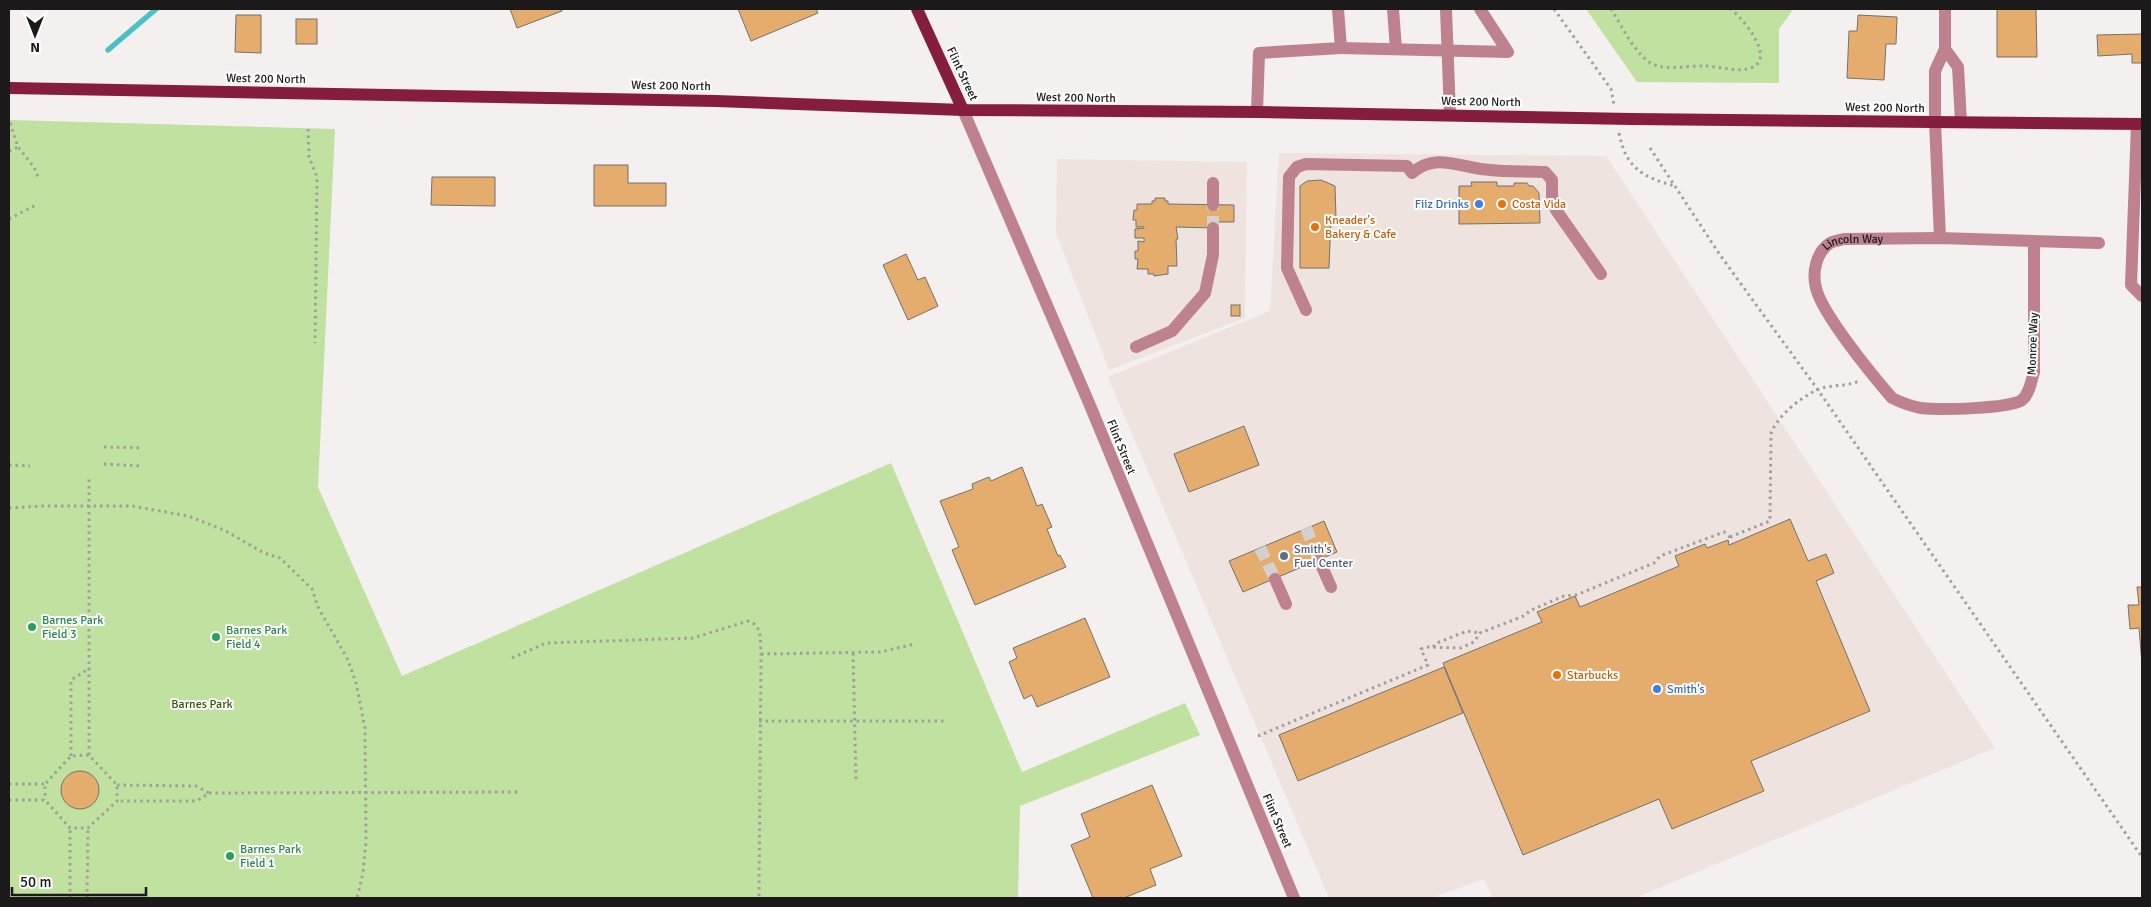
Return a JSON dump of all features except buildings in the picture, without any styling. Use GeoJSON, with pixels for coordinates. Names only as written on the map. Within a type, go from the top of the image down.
{"type":"FeatureCollection","features":[{"type":"Feature","properties":{"kind":"main road","name":"Flint Street"},"geometry":{"type":"LineString","coordinates":[[916,9],[964,110]]}},
{"type":"Feature","properties":{"kind":"main road","name":"West 200 North"},"geometry":{"type":"LineString","coordinates":[[9,88],[716,101],[964,110],[2139,124]]}},
{"type":"Feature","properties":{"kind":"street"},"geometry":{"type":"LineString","coordinates":[[1338,9],[1341,48]]}},
{"type":"Feature","properties":{"kind":"street"},"geometry":{"type":"LineString","coordinates":[[1393,9],[1396,49]]}},
{"type":"Feature","properties":{"kind":"street"},"geometry":{"type":"LineString","coordinates":[[1446,9],[1450,115]]}},
{"type":"Feature","properties":{"kind":"street"},"geometry":{"type":"LineString","coordinates":[[1257,112],[1259,53],[1341,48],[1508,52],[1480,9]]}},
{"type":"Feature","properties":{"kind":"street"},"geometry":{"type":"LineString","coordinates":[[1940,238],[1935,122],[1935,71],[1945,49],[1945,9]]}},
{"type":"Feature","properties":{"kind":"street"},"geometry":{"type":"LineString","coordinates":[[1945,49],[1958,67],[1961,122]]}},
{"type":"Feature","properties":{"kind":"street","name":"Flint Street"},"geometry":{"type":"LineString","coordinates":[[964,110],[1089,403],[1294,898]]}},
{"type":"Feature","properties":{"kind":"street"},"geometry":{"type":"LineString","coordinates":[[2139,124],[2131,284],[2142,296]]}},
{"type":"Feature","properties":{"kind":"street"},"geometry":{"type":"LineString","coordinates":[[1306,310],[1287,268],[1289,178],[1297,167],[1306,164],[1407,166],[1412,173],[1423,164],[1451,162],[1488,170],[1545,172],[1552,180],[1552,196],[1556,210],[1601,274]]}},
{"type":"Feature","properties":{"kind":"street"},"geometry":{"type":"LineString","coordinates":[[1213,183],[1213,205]]}},
{"type":"Feature","properties":{"kind":"street"},"geometry":{"type":"LineString","coordinates":[[1136,347],[1172,331],[1205,293],[1213,255],[1213,228]]}},
{"type":"Feature","properties":{"kind":"street","name":"Lincoln Way"},"geometry":{"type":"LineString","coordinates":[[1892,398],[1833,321],[1816,289],[1817,258],[1829,244],[1844,239],[1940,238],[2034,242],[2099,242]]}},
{"type":"Feature","properties":{"kind":"street","name":"Monroe Way"},"geometry":{"type":"LineString","coordinates":[[1892,398],[1905,405],[1923,408],[2014,405],[2024,399],[2029,390],[2034,372],[2034,242]]}},
{"type":"Feature","properties":{"kind":"street"},"geometry":{"type":"LineString","coordinates":[[1319,560],[1331,587]]}},
{"type":"Feature","properties":{"kind":"street"},"geometry":{"type":"LineString","coordinates":[[1276,579],[1286,604]]}},
{"type":"Feature","properties":{"kind":"path"},"geometry":{"type":"LineString","coordinates":[[1554,9],[1611,89]]}},
{"type":"Feature","properties":{"kind":"path"},"geometry":{"type":"LineString","coordinates":[[1611,9],[1638,52],[1650,62],[1661,67],[1752,68],[1759,62],[1761,53],[1757,41],[1740,16],[1731,9]]}},
{"type":"Feature","properties":{"kind":"path"},"geometry":{"type":"LineString","coordinates":[[10,123],[18,147],[34,167],[38,178]]}},
{"type":"Feature","properties":{"kind":"path"},"geometry":{"type":"LineString","coordinates":[[308,129],[309,157],[317,177],[315,343]]}},
{"type":"Feature","properties":{"kind":"path"},"geometry":{"type":"LineString","coordinates":[[9,151],[18,147]]}},
{"type":"Feature","properties":{"kind":"path"},"geometry":{"type":"LineString","coordinates":[[1622,148],[1632,166],[1649,179],[1674,186]]}},
{"type":"Feature","properties":{"kind":"path"},"geometry":{"type":"LineString","coordinates":[[1650,148],[1720,255],[1818,390],[2142,857]]}},
{"type":"Feature","properties":{"kind":"path"},"geometry":{"type":"LineString","coordinates":[[9,219],[36,205]]}},
{"type":"Feature","properties":{"kind":"path"},"geometry":{"type":"LineString","coordinates":[[1433,647],[1437,643],[1467,631],[1480,633],[1520,618],[1526,615],[1529,610],[1564,596],[1576,594],[1654,563],[1660,556],[1724,532],[1728,536],[1770,521],[1771,439],[1774,425],[1780,416],[1818,390],[1854,383],[1873,375]]}},
{"type":"Feature","properties":{"kind":"path"},"geometry":{"type":"LineString","coordinates":[[104,447],[142,448]]}},
{"type":"Feature","properties":{"kind":"path"},"geometry":{"type":"LineString","coordinates":[[104,464],[142,466]]}},
{"type":"Feature","properties":{"kind":"path"},"geometry":{"type":"LineString","coordinates":[[9,465],[30,466]]}},
{"type":"Feature","properties":{"kind":"path"},"geometry":{"type":"LineString","coordinates":[[89,477],[89,755],[116,785],[116,801]]}},
{"type":"Feature","properties":{"kind":"path"},"geometry":{"type":"LineString","coordinates":[[9,508],[132,506],[188,516],[224,530],[264,553],[280,558],[312,589],[318,607],[348,660],[358,690],[365,728],[366,841],[363,873],[357,898]]}},
{"type":"Feature","properties":{"kind":"path"},"geometry":{"type":"LineString","coordinates":[[1518,611],[1520,618]]}},
{"type":"Feature","properties":{"kind":"path"},"geometry":{"type":"LineString","coordinates":[[512,658],[546,643],[693,638],[748,622],[755,623],[759,628],[761,654],[759,898]]}},
{"type":"Feature","properties":{"kind":"path"},"geometry":{"type":"LineString","coordinates":[[1258,736],[1428,665],[1422,649],[1433,647],[1461,648],[1474,642],[1480,633]]}},
{"type":"Feature","properties":{"kind":"path"},"geometry":{"type":"LineString","coordinates":[[761,654],[880,652],[914,644]]}},
{"type":"Feature","properties":{"kind":"path"},"geometry":{"type":"LineString","coordinates":[[853,652],[856,780]]}},
{"type":"Feature","properties":{"kind":"path"},"geometry":{"type":"LineString","coordinates":[[70,898],[70,828],[45,800],[45,784],[71,756],[71,680],[90,668]]}},
{"type":"Feature","properties":{"kind":"path"},"geometry":{"type":"LineString","coordinates":[[759,721],[944,721]]}},
{"type":"Feature","properties":{"kind":"path"},"geometry":{"type":"LineString","coordinates":[[71,756],[89,755]]}},
{"type":"Feature","properties":{"kind":"path"},"geometry":{"type":"LineString","coordinates":[[9,784],[45,784]]}},
{"type":"Feature","properties":{"kind":"path"},"geometry":{"type":"LineString","coordinates":[[116,785],[196,786],[209,793],[517,792]]}},
{"type":"Feature","properties":{"kind":"path"},"geometry":{"type":"LineString","coordinates":[[70,828],[88,828],[116,801],[197,801],[209,793]]}},
{"type":"Feature","properties":{"kind":"path"},"geometry":{"type":"LineString","coordinates":[[9,800],[45,800]]}},
{"type":"Feature","properties":{"kind":"path"},"geometry":{"type":"LineString","coordinates":[[87,898],[88,828]]}},
{"type":"Feature","properties":{"kind":"shaded area"},"geometry":{"type":"Polygon","coordinates":[[[1279,153],[1606,156],[1995,748],[1635,898],[1493,898],[1484,879],[1431,898],[1329,898],[1108,377],[1270,311],[1279,153]]]}},
{"type":"Feature","properties":{"kind":"shaded area"},"geometry":{"type":"Polygon","coordinates":[[[1057,159],[1247,162],[1245,318],[1109,370],[1056,233],[1057,159]]]}},
{"type":"Feature","properties":{"kind":"green space"},"geometry":{"type":"Polygon","coordinates":[[[1586,9],[1790,9],[1792,11],[1779,29],[1779,83],[1637,82],[1586,9]]]}},
{"type":"Feature","properties":{"kind":"green space","name":"Barnes Park"},"geometry":{"type":"Polygon","coordinates":[[[9,120],[335,129],[318,487],[402,676],[891,463],[1022,772],[1185,703],[1200,735],[1020,806],[1018,898],[9,898],[9,120]]]}},
{"type":"Feature","properties":{"kind":"waterway"},"geometry":{"type":"LineString","coordinates":[[108,50],[156,9]]}},
{"type":"Feature","properties":{"kind":"tunnel"},"geometry":{"type":"LineString","coordinates":[[1213,205],[1213,228]]}},
{"type":"Feature","properties":{"kind":"tunnel"},"geometry":{"type":"LineString","coordinates":[[1306,528],[1319,560]]}},
{"type":"Feature","properties":{"kind":"tunnel"},"geometry":{"type":"LineString","coordinates":[[1260,548],[1275,579]]}},
{"type":"Feature","properties":{"kind":"place","name":"Fiiz Drinks"},"geometry":{"type":"Point","coordinates":[1479,204]}},
{"type":"Feature","properties":{"kind":"place","name":"Costa Vida"},"geometry":{"type":"Point","coordinates":[1502,204]}},
{"type":"Feature","properties":{"kind":"place","name":"Kneader's Bakery & Cafe"},"geometry":{"type":"Point","coordinates":[1315,227]}},
{"type":"Feature","properties":{"kind":"place","name":"Smith's Fuel Center"},"geometry":{"type":"Point","coordinates":[1284,556]}},
{"type":"Feature","properties":{"kind":"place","name":"Barnes Park Field 3"},"geometry":{"type":"Point","coordinates":[32,627]}},
{"type":"Feature","properties":{"kind":"place","name":"Barnes Park Field 4"},"geometry":{"type":"Point","coordinates":[216,637]}},
{"type":"Feature","properties":{"kind":"place","name":"Starbucks"},"geometry":{"type":"Point","coordinates":[1557,675]}},
{"type":"Feature","properties":{"kind":"place","name":"Smith's"},"geometry":{"type":"Point","coordinates":[1657,689]}},
{"type":"Feature","properties":{"kind":"place","name":"Barnes Park Field 1"},"geometry":{"type":"Point","coordinates":[230,856]}}]}
